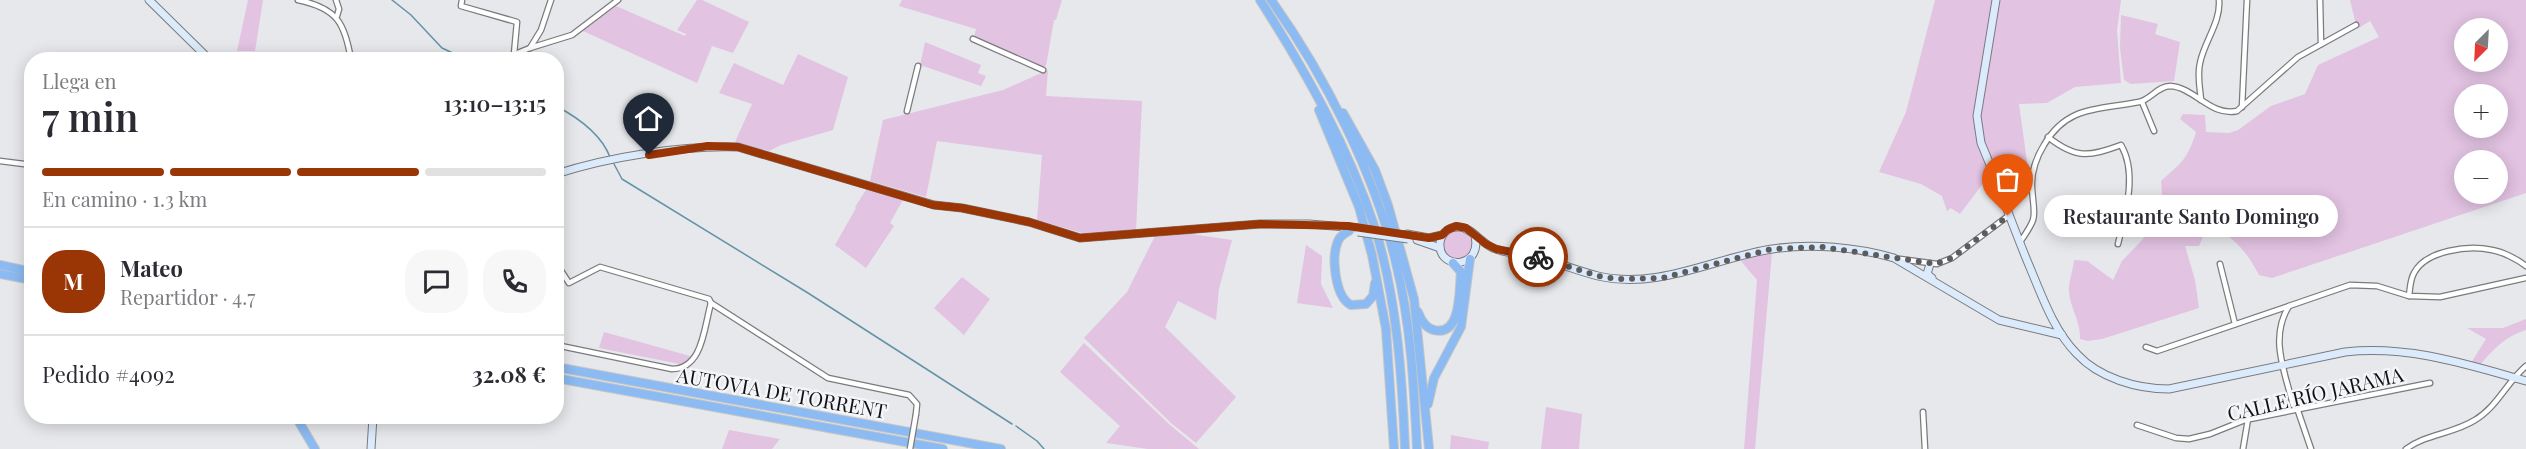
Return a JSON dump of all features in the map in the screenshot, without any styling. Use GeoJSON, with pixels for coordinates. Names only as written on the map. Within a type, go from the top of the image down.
{"type":"FeatureCollection","features":[{"type":"Feature","properties":{"kind":"highway"},"geometry":{"type":"LineString","coordinates":[[1260,0],[1296,58],[1340,138],[1375,228],[1396,324],[1402,381],[1405,449]]}},
{"type":"Feature","properties":{"kind":"highway"},"geometry":{"type":"LineString","coordinates":[[1271,0],[1314,68],[1354,147],[1387,229],[1407,320],[1414,380],[1417,449]]}},
{"type":"Feature","properties":{"kind":"highway"},"geometry":{"type":"LineString","coordinates":[[1314,68],[1322,75],[1375,170],[1388,205],[1419,316],[1425,325],[1433,330],[1443,330],[1452,326],[1457,316],[1461,272],[1454,262]]}},
{"type":"Feature","properties":{"kind":"highway"},"geometry":{"type":"LineString","coordinates":[[1317,97],[1318,107],[1359,207],[1376,271],[1386,328],[1392,447]]}},
{"type":"Feature","properties":{"kind":"highway"},"geometry":{"type":"LineString","coordinates":[[1348,231],[1341,237],[1336,247],[1337,282],[1341,297],[1351,305],[1366,304],[1375,290],[1376,271]]}},
{"type":"Feature","properties":{"kind":"highway"},"geometry":{"type":"LineString","coordinates":[[1429,449],[1428,401],[1434,378],[1461,327],[1473,256]]}},
{"type":"Feature","properties":{"kind":"highway"},"geometry":{"type":"LineString","coordinates":[[0,265],[24,270]]}},
{"type":"Feature","properties":{"kind":"highway"},"geometry":{"type":"LineString","coordinates":[[0,274],[24,278]]}},
{"type":"Feature","properties":{"kind":"highway"},"geometry":{"type":"LineString","coordinates":[[1414,300],[1429,449]]}},
{"type":"Feature","properties":{"kind":"highway","name":"AUTOVIA DE TORRENT"},"geometry":{"type":"LineString","coordinates":[[564,368],[1002,449]]}},
{"type":"Feature","properties":{"kind":"highway","name":"AUTOVIA DE TORRENT"},"geometry":{"type":"LineString","coordinates":[[564,379],[943,449]]}},
{"type":"Feature","properties":{"kind":"highway"},"geometry":{"type":"LineString","coordinates":[[300,424],[315,449]]}},
{"type":"Feature","properties":{"kind":"street"},"geometry":{"type":"LineString","coordinates":[[149,0],[200,50]]}},
{"type":"Feature","properties":{"kind":"street"},"geometry":{"type":"LineString","coordinates":[[157,0],[200,50]]}},
{"type":"Feature","properties":{"kind":"street"},"geometry":{"type":"LineString","coordinates":[[298,0],[314,3],[336,16],[347,38],[350,52]]}},
{"type":"Feature","properties":{"kind":"street"},"geometry":{"type":"LineString","coordinates":[[336,0],[339,9],[336,16]]}},
{"type":"Feature","properties":{"kind":"street"},"geometry":{"type":"LineString","coordinates":[[462,0],[461,6],[517,22],[514,52]]}},
{"type":"Feature","properties":{"kind":"street"},"geometry":{"type":"LineString","coordinates":[[530,48],[541,30],[551,0]]}},
{"type":"Feature","properties":{"kind":"street"},"geometry":{"type":"LineString","coordinates":[[519,52],[572,35],[618,0]]}},
{"type":"Feature","properties":{"kind":"street"},"geometry":{"type":"LineString","coordinates":[[1996,0],[1979,102],[1978,127],[1981,143],[2042,298],[2061,335],[2074,352],[2091,366],[2115,379],[2133,385],[2159,389],[2183,387],[2345,352],[2372,349],[2402,350],[2526,381]]}},
{"type":"Feature","properties":{"kind":"street"},"geometry":{"type":"LineString","coordinates":[[2201,100],[2198,78],[2200,63],[2217,15],[2219,0]]}},
{"type":"Feature","properties":{"kind":"street"},"geometry":{"type":"LineString","coordinates":[[2242,107],[2247,0]]}},
{"type":"Feature","properties":{"kind":"street"},"geometry":{"type":"LineString","coordinates":[[2320,0],[2321,44]]}},
{"type":"Feature","properties":{"kind":"street"},"geometry":{"type":"LineString","coordinates":[[2020,243],[2034,222],[2036,210],[2032,170],[2048,137],[2069,116],[2090,110],[2142,102],[2169,86],[2218,110],[2230,112],[2242,107],[2298,57],[2356,25]]}},
{"type":"Feature","properties":{"kind":"street"},"geometry":{"type":"LineString","coordinates":[[973,39],[1042,70]]}},
{"type":"Feature","properties":{"kind":"street"},"geometry":{"type":"LineString","coordinates":[[907,111],[918,66]]}},
{"type":"Feature","properties":{"kind":"street"},"geometry":{"type":"LineString","coordinates":[[2142,102],[2154,131]]}},
{"type":"Feature","properties":{"kind":"street"},"geometry":{"type":"LineString","coordinates":[[2048,137],[2071,153],[2084,155],[2100,153],[2121,145],[2129,173],[2128,203],[2118,244]]}},
{"type":"Feature","properties":{"kind":"street"},"geometry":{"type":"LineString","coordinates":[[564,172],[609,160],[708,146],[738,147],[933,205],[962,208],[1029,222],[1080,238],[1260,224],[1309,224],[1429,238],[1442,235],[1456,226],[1466,228],[1496,249],[1536,256],[1598,276],[1616,279],[1662,278],[1772,249],[1822,247],[1930,264],[1952,258],[2008,216]]}},
{"type":"Feature","properties":{"kind":"street"},"geometry":{"type":"LineString","coordinates":[[0,161],[24,164]]}},
{"type":"Feature","properties":{"kind":"street"},"geometry":{"type":"LineString","coordinates":[[1179,230],[1262,228],[1359,230]]}},
{"type":"Feature","properties":{"kind":"street"},"geometry":{"type":"LineString","coordinates":[[1442,235],[1440,248],[1445,257],[1454,262],[1462,263],[1473,256],[1496,249]]}},
{"type":"Feature","properties":{"kind":"street"},"geometry":{"type":"LineString","coordinates":[[1408,236],[1440,248]]}},
{"type":"Feature","properties":{"kind":"street"},"geometry":{"type":"LineString","coordinates":[[1473,256],[1475,236]]}},
{"type":"Feature","properties":{"kind":"street"},"geometry":{"type":"LineString","coordinates":[[2409,296],[2411,281],[2419,266],[2441,254],[2481,249],[2494,250],[2526,266]]}},
{"type":"Feature","properties":{"kind":"street"},"geometry":{"type":"LineString","coordinates":[[1894,258],[1999,320],[2061,335]]}},
{"type":"Feature","properties":{"kind":"street"},"geometry":{"type":"LineString","coordinates":[[1930,264],[1927,274],[1939,283]]}},
{"type":"Feature","properties":{"kind":"street"},"geometry":{"type":"LineString","coordinates":[[2220,264],[2235,324]]}},
{"type":"Feature","properties":{"kind":"street"},"geometry":{"type":"LineString","coordinates":[[564,275],[569,283],[594,268],[606,267],[709,299],[711,303],[828,378],[909,394],[917,404],[910,449]]}},
{"type":"Feature","properties":{"kind":"street"},"geometry":{"type":"LineString","coordinates":[[2146,347],[2157,351],[2339,288],[2360,284],[2377,286],[2409,296],[2450,296],[2526,278]]}},
{"type":"Feature","properties":{"kind":"street"},"geometry":{"type":"LineString","coordinates":[[564,347],[672,369],[685,367],[697,356],[711,303]]}},
{"type":"Feature","properties":{"kind":"street"},"geometry":{"type":"LineString","coordinates":[[2289,306],[2278,337],[2293,405],[2297,408],[2311,449]]}},
{"type":"Feature","properties":{"kind":"street"},"geometry":{"type":"LineString","coordinates":[[2406,449],[2416,441],[2474,421],[2499,399],[2526,366]]}},
{"type":"Feature","properties":{"kind":"street","name":"CALLE RÍO JARAMA"},"geometry":{"type":"LineString","coordinates":[[2137,425],[2176,438],[2189,439],[2210,434],[2234,422],[2430,383]]}},
{"type":"Feature","properties":{"kind":"street"},"geometry":{"type":"LineString","coordinates":[[1923,412],[1925,449]]}},
{"type":"Feature","properties":{"kind":"street"},"geometry":{"type":"LineString","coordinates":[[2243,449],[2248,419]]}},
{"type":"Feature","properties":{"kind":"street"},"geometry":{"type":"LineString","coordinates":[[370,448],[372,424]]}},
{"type":"Feature","properties":{"kind":"shaded area"},"geometry":{"type":"Polygon","coordinates":[[[248,0],[263,0],[255,51],[237,51],[248,0]]]}},
{"type":"Feature","properties":{"kind":"shaded area"},"geometry":{"type":"Polygon","coordinates":[[[697,0],[702,0],[749,22],[733,53],[712,46],[697,83],[583,31],[616,6],[685,36],[686,34],[677,30],[697,0]]]}},
{"type":"Feature","properties":{"kind":"shaded area"},"geometry":{"type":"Polygon","coordinates":[[[902,0],[1062,0],[1056,20],[1054,20],[1046,66],[1042,67],[974,37],[976,29],[899,6],[902,0]]]}},
{"type":"Feature","properties":{"kind":"shaded area"},"geometry":{"type":"Polygon","coordinates":[[[1935,0],[1994,0],[1975,122],[1979,148],[1990,174],[1960,214],[1951,208],[1947,211],[1942,196],[1921,184],[1879,172],[1906,112],[1935,0]]]}},
{"type":"Feature","properties":{"kind":"shaded area"},"geometry":{"type":"Polygon","coordinates":[[[1999,0],[2121,0],[2117,30],[2121,83],[2075,87],[2047,103],[2019,104],[2028,169],[1997,173],[1985,146],[1980,122],[1999,0]]]}},
{"type":"Feature","properties":{"kind":"shaded area"},"geometry":{"type":"Polygon","coordinates":[[[2350,0],[2526,0],[2526,193],[2508,199],[2508,150],[2454,150],[2454,204],[2493,204],[2272,278],[2259,275],[2238,245],[2209,223],[2199,246],[2185,246],[2195,280],[2199,308],[2102,339],[2088,341],[2080,339],[2079,327],[2069,293],[2074,260],[2087,261],[2113,280],[2122,261],[2143,239],[2163,207],[2161,181],[2179,165],[2190,149],[2196,132],[2180,119],[2183,114],[2205,115],[2206,132],[2229,133],[2238,130],[2271,106],[2305,94],[2318,65],[2379,37],[2370,21],[2357,29],[2350,0]]]}},
{"type":"Feature","properties":{"kind":"shaded area"},"geometry":{"type":"Polygon","coordinates":[[[2121,15],[2158,24],[2155,34],[2180,42],[2174,81],[2131,84],[2124,80],[2120,48],[2121,15]]]}},
{"type":"Feature","properties":{"kind":"shaded area"},"geometry":{"type":"Polygon","coordinates":[[[925,42],[981,65],[978,73],[986,76],[981,86],[920,65],[925,42]]]}},
{"type":"Feature","properties":{"kind":"shaded area"},"geometry":{"type":"Polygon","coordinates":[[[798,54],[848,77],[833,130],[781,145],[769,151],[735,142],[752,104],[719,93],[734,63],[783,85],[798,54]]]}},
{"type":"Feature","properties":{"kind":"shaded area"},"geometry":{"type":"Polygon","coordinates":[[[1048,70],[1046,96],[1142,101],[1136,231],[1082,233],[1037,220],[1042,155],[937,141],[926,197],[870,181],[883,120],[1003,90],[1048,70]]]}},
{"type":"Feature","properties":{"kind":"shaded area"},"geometry":{"type":"Polygon","coordinates":[[[868,187],[904,198],[890,223],[894,226],[866,268],[835,245],[868,187]]]}},
{"type":"Feature","properties":{"kind":"shaded area"},"geometry":{"type":"Polygon","coordinates":[[[1458,229],[1469,233],[1473,244],[1469,255],[1458,259],[1447,255],[1443,244],[1447,233],[1458,229]]]}},
{"type":"Feature","properties":{"kind":"shaded area"},"geometry":{"type":"Polygon","coordinates":[[[1185,233],[1232,240],[1219,289],[1216,320],[1178,301],[1165,327],[1236,397],[1196,443],[1171,423],[1084,338],[1127,292],[1155,236],[1185,233]]]}},
{"type":"Feature","properties":{"kind":"shaded area"},"geometry":{"type":"Polygon","coordinates":[[[1306,245],[1322,256],[1321,284],[1333,308],[1297,303],[1306,245]]]}},
{"type":"Feature","properties":{"kind":"shaded area"},"geometry":{"type":"Polygon","coordinates":[[[1772,252],[1755,449],[1744,449],[1757,280],[1741,261],[1772,252]]]}},
{"type":"Feature","properties":{"kind":"shaded area"},"geometry":{"type":"Polygon","coordinates":[[[962,277],[990,299],[964,335],[934,308],[962,277]]]}},
{"type":"Feature","properties":{"kind":"shaded area"},"geometry":{"type":"Polygon","coordinates":[[[2526,319],[2526,330],[2500,344],[2480,365],[2471,363],[2486,339],[2467,328],[2503,328],[2526,319]]]}},
{"type":"Feature","properties":{"kind":"shaded area"},"geometry":{"type":"Polygon","coordinates":[[[604,332],[690,356],[688,363],[685,365],[599,348],[604,332]]]}},
{"type":"Feature","properties":{"kind":"shaded area"},"geometry":{"type":"Polygon","coordinates":[[[1084,343],[1170,425],[1199,449],[1148,449],[1106,443],[1120,426],[1060,372],[1084,343]]]}},
{"type":"Feature","properties":{"kind":"shaded area"},"geometry":{"type":"Polygon","coordinates":[[[1546,407],[1582,414],[1579,449],[1541,449],[1546,407]]]}},
{"type":"Feature","properties":{"kind":"shaded area"},"geometry":{"type":"Polygon","coordinates":[[[729,430],[780,439],[772,449],[722,449],[729,430]]]}},
{"type":"Feature","properties":{"kind":"shaded area"},"geometry":{"type":"Polygon","coordinates":[[[1451,435],[1489,442],[1488,449],[1450,449],[1451,435]]]}},
{"type":"Feature","properties":{"kind":"waterway"},"geometry":{"type":"LineString","coordinates":[[392,0],[411,15],[442,48],[451,52]]}},
{"type":"Feature","properties":{"kind":"waterway"},"geometry":{"type":"LineString","coordinates":[[564,110],[588,127],[601,141],[610,157]]}},
{"type":"Feature","properties":{"kind":"waterway"},"geometry":{"type":"LineString","coordinates":[[614,164],[622,179],[808,293],[1012,424]]}},
{"type":"Feature","properties":{"kind":"waterway"},"geometry":{"type":"LineString","coordinates":[[1016,426],[1044,449]]}},
{"type":"Feature","properties":{"kind":"way so far"},"geometry":{"type":"LineString","coordinates":[[1538,257],[1598,276],[1616,279],[1662,278],[1772,249],[1822,247],[1936,264],[1952,258],[2008,216]]}},
{"type":"Feature","properties":{"kind":"place","name":"Restaurante Santo Domingo"},"geometry":{"type":"Point","coordinates":[2008,216]}},
{"type":"Feature","properties":{"kind":"route"},"geometry":{"type":"LineString","coordinates":[[649,155],[708,146],[738,147],[933,205],[962,208],[1029,222],[1080,238],[1260,224],[1309,224],[1348,226],[1429,238],[1442,235],[1456,226],[1466,228],[1496,249],[1538,257]]}}]}
